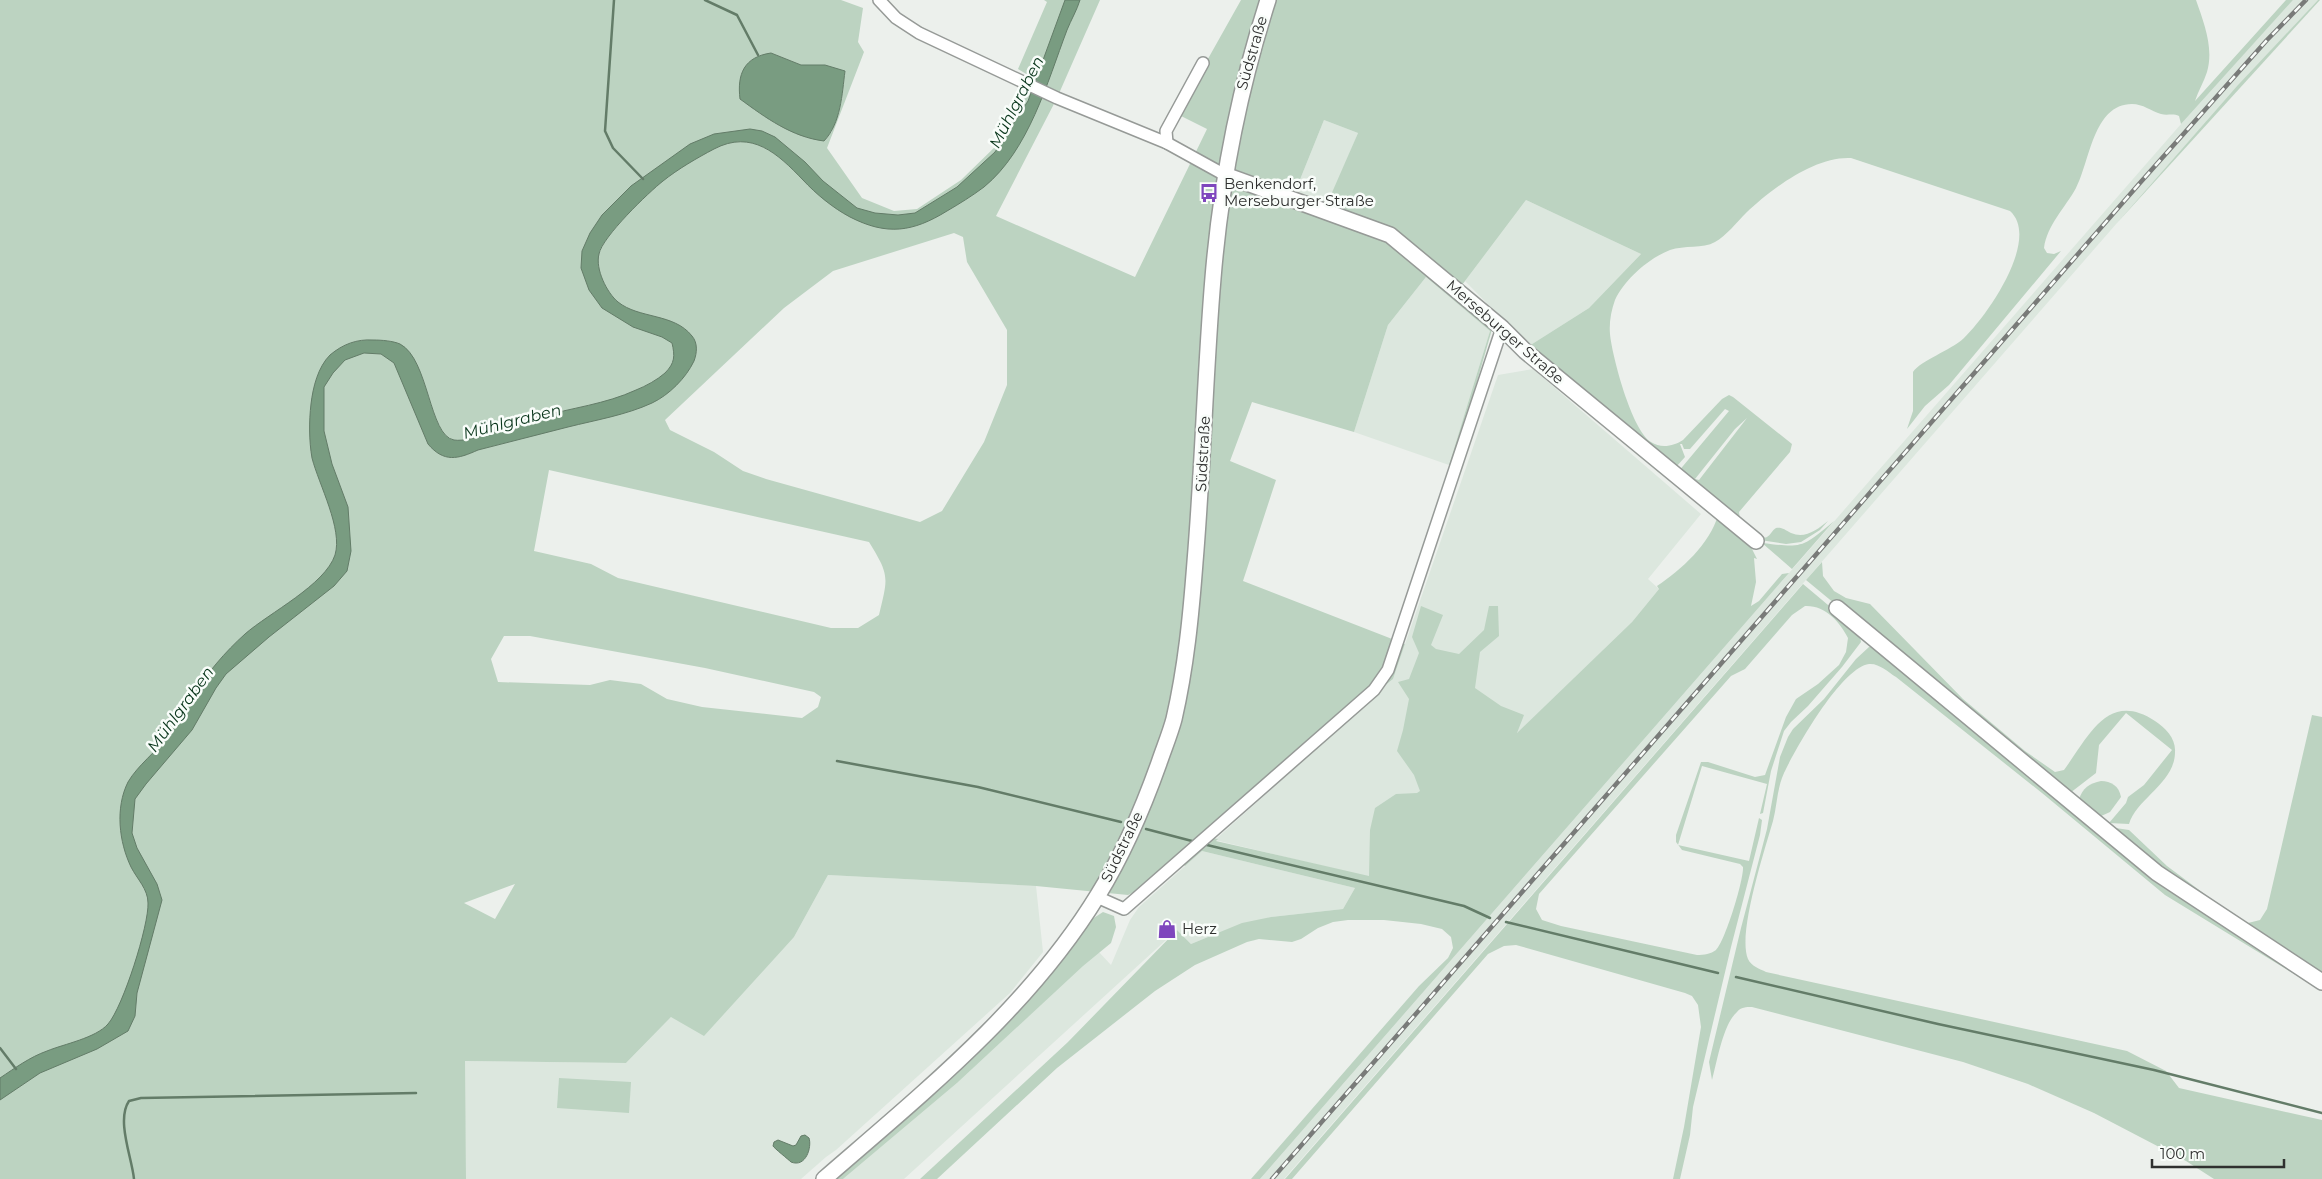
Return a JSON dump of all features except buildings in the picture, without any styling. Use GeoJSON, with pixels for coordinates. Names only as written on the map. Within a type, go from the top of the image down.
{"type":"FeatureCollection","features":[{"type":"Feature","properties":{"kind":"main road","name":"Südstraße"},"geometry":{"type":"LineString","coordinates":[[824,1179],[903,1110],[991,1028],[1041,974],[1097,897],[1114,867],[1147,797],[1173,721],[1188,641],[1201,482],[1213,278],[1225,175],[1235,116],[1268,0]]}},
{"type":"Feature","properties":{"kind":"main road","name":"Merseburger Straße"},"geometry":{"type":"LineString","coordinates":[[1225,175],[1390,235],[1502,328],[1525,351],[1756,541]]}},
{"type":"Feature","properties":{"kind":"main road"},"geometry":{"type":"LineString","coordinates":[[1837,608],[2157,873],[2316,979]]}},
{"type":"Feature","properties":{"kind":"street"},"geometry":{"type":"LineString","coordinates":[[879,0],[896,18],[919,33],[1057,98],[1166,143],[1225,175]]}},
{"type":"Feature","properties":{"kind":"street"},"geometry":{"type":"LineString","coordinates":[[1166,143],[1166,131],[1203,63]]}},
{"type":"Feature","properties":{"kind":"street","name":"Südstraße"},"geometry":{"type":"LineString","coordinates":[[1097,897],[1124,909],[1367,696],[1379,683],[1388,670],[1502,328]]}},
{"type":"Feature","properties":{"kind":"shaded area"},"geometry":{"type":"Polygon","coordinates":[[[0,0],[841,0],[863,8],[858,42],[864,52],[827,148],[862,198],[894,211],[917,209],[961,180],[999,143],[1026,96],[1033,78],[1018,69],[1047,2],[1044,0],[1100,0],[1057,98],[996,216],[1135,277],[1207,129],[1177,114],[1241,0],[2196,0],[2209,45],[2209,63],[2195,101],[2286,0],[2293,0],[2181,124],[2179,116],[2161,114],[2136,104],[2119,107],[2109,113],[2095,136],[2076,188],[2053,224],[2046,240],[2044,248],[2047,253],[2054,254],[2061,251],[1949,385],[1925,406],[1907,429],[1913,411],[1913,372],[1922,363],[1964,338],[1997,296],[2007,277],[2015,258],[2019,240],[2018,224],[2010,211],[1851,158],[1837,159],[1823,162],[1794,176],[1756,204],[1727,233],[1715,242],[1670,250],[1654,258],[1638,270],[1624,285],[1612,308],[1610,334],[1624,392],[1630,409],[1644,435],[1655,444],[1667,446],[1676,444],[1683,440],[1722,399],[1729,395],[1733,397],[1792,444],[1790,452],[1739,512],[1740,519],[1760,537],[1764,538],[1776,528],[1782,528],[1796,535],[1806,534],[1828,521],[1820,530],[1801,542],[1786,544],[1760,540],[1678,472],[1729,411],[1725,409],[1690,449],[1684,449],[1682,444],[1680,444],[1685,457],[1676,467],[1529,346],[1589,308],[1641,254],[1526,200],[1462,285],[1396,230],[1378,235],[1395,244],[1493,326],[1452,468],[1449,465],[1490,331],[1426,277],[1388,325],[1354,432],[1252,402],[1230,461],[1276,480],[1243,581],[1405,644],[1393,679],[1136,891],[1128,895],[1036,886],[828,875],[794,937],[704,1036],[671,1017],[626,1063],[465,1061],[466,1179],[0,1179],[0,0]],[[771,53],[831,133],[841,103],[845,71],[801,65],[771,53]],[[1324,120],[1295,192],[1327,204],[1358,133],[1324,120]],[[954,233],[833,271],[784,308],[665,420],[670,430],[714,452],[743,471],[766,479],[920,522],[942,511],[984,442],[1007,385],[1007,330],[967,262],[963,237],[954,233]],[[1747,418],[1735,429],[1695,479],[1699,480],[1747,418]],[[549,470],[534,551],[591,564],[618,578],[831,628],[858,628],[879,615],[885,584],[884,570],[881,562],[869,542],[549,470]],[[504,636],[491,659],[498,682],[590,685],[610,680],[641,684],[667,699],[702,707],[802,718],[818,707],[821,697],[814,692],[705,668],[530,636],[504,636]],[[515,884],[464,903],[495,919],[515,884]]]}},
{"type":"Feature","properties":{"kind":"shaded area"},"geometry":{"type":"Polygon","coordinates":[[[1065,0],[1080,0],[1044,93],[1025,135],[1000,172],[984,187],[935,218],[900,229],[888,229],[863,223],[850,217],[825,200],[774,153],[752,143],[740,142],[714,149],[688,164],[663,181],[637,204],[602,246],[598,260],[600,273],[606,287],[618,302],[636,311],[676,323],[692,336],[696,348],[694,361],[682,380],[671,391],[652,403],[621,414],[478,450],[464,456],[446,457],[428,444],[394,363],[381,354],[364,353],[345,360],[324,387],[324,431],[332,464],[348,507],[351,551],[347,571],[334,586],[269,637],[226,674],[192,730],[135,799],[132,833],[137,848],[157,884],[162,900],[137,993],[135,1016],[128,1031],[97,1049],[40,1073],[0,1100],[0,1078],[35,1056],[88,1037],[103,1029],[114,1015],[128,984],[144,929],[148,898],[131,867],[121,836],[121,803],[128,782],[168,736],[198,687],[223,655],[255,626],[308,588],[329,566],[335,555],[336,533],[315,469],[310,445],[311,404],[315,384],[322,365],[330,355],[345,345],[361,340],[384,340],[400,344],[410,352],[417,365],[439,425],[446,435],[454,440],[484,436],[539,417],[613,399],[644,387],[662,376],[671,366],[674,356],[672,343],[662,337],[633,327],[602,308],[589,290],[581,268],[582,251],[590,233],[602,215],[631,186],[690,144],[714,134],[750,129],[762,131],[775,137],[805,162],[823,181],[857,208],[875,213],[898,215],[915,213],[957,187],[995,152],[1028,101],[1065,0]]]}},
{"type":"Feature","properties":{"kind":"shaded area"},"geometry":{"type":"Polygon","coordinates":[[[2293,0],[2318,0],[2237,86],[1284,1179],[1260,1179],[2181,124],[2293,0]]]}},
{"type":"Feature","properties":{"kind":"shaded area"},"geometry":{"type":"Polygon","coordinates":[[[2320,0],[2117,223],[2237,86],[2320,0]]]}},
{"type":"Feature","properties":{"kind":"shaded area"},"geometry":{"type":"Polygon","coordinates":[[[771,53],[801,65],[825,65],[845,71],[842,99],[837,117],[830,134],[824,141],[812,139],[780,126],[740,99],[740,82],[744,68],[754,58],[771,53]]]}},
{"type":"Feature","properties":{"kind":"shaded area"},"geometry":{"type":"Polygon","coordinates":[[[1324,120],[1358,133],[1328,205],[1295,192],[1324,120]]]}},
{"type":"Feature","properties":{"kind":"shaded area"},"geometry":{"type":"Polygon","coordinates":[[[1526,200],[1641,254],[1589,308],[1529,346],[1465,281],[1526,200]]]}},
{"type":"Feature","properties":{"kind":"shaded area"},"geometry":{"type":"Polygon","coordinates":[[[1426,277],[1490,331],[1449,465],[1354,432],[1388,325],[1426,277]]]}},
{"type":"Feature","properties":{"kind":"shaded area"},"geometry":{"type":"Polygon","coordinates":[[[1533,369],[1701,514],[1648,579],[1659,589],[1632,622],[1369,877],[1215,840],[1393,679],[1498,375],[1533,369]]]}},
{"type":"Feature","properties":{"kind":"shaded area"},"geometry":{"type":"Polygon","coordinates":[[[1718,515],[1747,539],[1757,559],[1754,558],[1756,582],[1751,606],[1759,601],[1782,574],[1789,573],[1260,1179],[1251,1179],[1419,986],[1448,958],[1453,948],[1451,937],[1442,929],[1421,924],[1384,920],[1333,922],[1292,942],[1259,939],[1247,942],[1195,965],[1155,991],[1057,1068],[937,1179],[920,1179],[1068,1042],[1177,930],[1191,944],[1242,923],[1271,917],[1343,909],[1355,888],[1202,851],[1185,866],[1183,864],[1212,838],[1218,839],[1216,841],[1369,876],[1370,830],[1375,808],[1396,794],[1417,793],[1420,791],[1414,775],[1397,751],[1409,699],[1398,682],[1409,679],[1419,653],[1412,637],[1421,606],[1443,615],[1431,645],[1436,649],[1459,654],[1484,630],[1489,606],[1498,606],[1499,636],[1480,652],[1475,688],[1501,706],[1524,715],[1517,733],[1632,622],[1659,589],[1657,586],[1694,555],[1714,526],[1718,515]]]}},
{"type":"Feature","properties":{"kind":"shaded area"},"geometry":{"type":"Polygon","coordinates":[[[1834,521],[1792,569],[1762,543],[1801,544],[1815,537],[1834,521]]]}},
{"type":"Feature","properties":{"kind":"shaded area"},"geometry":{"type":"Polygon","coordinates":[[[1822,562],[1823,576],[1834,591],[1846,598],[1870,604],[1963,699],[2025,751],[2055,772],[2064,770],[2091,731],[2101,721],[2112,714],[2124,711],[2139,713],[2155,721],[2170,734],[2175,752],[2169,773],[2140,806],[2129,824],[2109,823],[2126,803],[2128,797],[2144,785],[2172,750],[2126,713],[2099,745],[2096,773],[2070,793],[2006,745],[1806,580],[1822,562]]]}},
{"type":"Feature","properties":{"kind":"shaded area"},"geometry":{"type":"Polygon","coordinates":[[[1803,584],[1859,631],[1861,642],[1842,667],[1784,731],[1771,771],[1763,813],[1760,814],[1767,784],[1702,766],[1678,845],[1749,861],[1759,818],[1762,820],[1760,835],[1693,1107],[1690,1135],[1680,1179],[1673,1179],[1701,1027],[1698,1005],[1692,996],[1516,945],[1504,946],[1488,954],[1292,1179],[1285,1179],[1803,584]],[[1805,606],[1792,615],[1745,669],[1731,676],[1539,894],[1536,909],[1542,920],[1561,926],[1697,955],[1710,953],[1720,945],[1729,923],[1743,867],[1740,864],[1682,850],[1676,842],[1676,835],[1701,762],[1708,762],[1755,777],[1765,775],[1786,717],[1796,699],[1818,684],[1839,665],[1846,652],[1848,638],[1841,626],[1825,611],[1812,606],[1805,606]]]}},
{"type":"Feature","properties":{"kind":"shaded area"},"geometry":{"type":"Polygon","coordinates":[[[1869,647],[1875,647],[2095,827],[2275,954],[2273,940],[2167,877],[2109,827],[2129,830],[2167,866],[2238,919],[2248,923],[2260,920],[2267,909],[2312,715],[2322,717],[2322,991],[2165,895],[2042,793],[1896,677],[1873,664],[1858,669],[1833,694],[1798,746],[1784,773],[1773,821],[1753,891],[1746,931],[1746,947],[1751,964],[1766,972],[2127,1051],[2166,1071],[2179,1088],[2322,1120],[2322,1179],[2214,1179],[2186,1161],[2094,1113],[2028,1084],[1963,1062],[1752,1007],[1740,1009],[1728,1025],[1712,1080],[1709,1062],[1767,829],[1780,757],[1793,729],[1824,699],[1856,659],[1869,647]]]}},
{"type":"Feature","properties":{"kind":"shaded area"},"geometry":{"type":"Polygon","coordinates":[[[2101,781],[2114,785],[2121,797],[2110,812],[2099,817],[2079,800],[2082,792],[2087,787],[2101,781]]]}},
{"type":"Feature","properties":{"kind":"shaded area"},"geometry":{"type":"Polygon","coordinates":[[[1202,851],[1355,888],[1343,909],[1271,917],[1218,933],[1191,944],[1177,930],[904,1179],[843,1179],[957,1083],[1098,951],[1111,965],[1130,920],[1139,907],[1202,851]]]}},
{"type":"Feature","properties":{"kind":"shaded area"},"geometry":{"type":"Polygon","coordinates":[[[828,875],[1036,886],[1043,952],[1010,993],[836,1150],[801,1179],[466,1179],[464,1061],[626,1063],[671,1017],[794,937],[828,875]]]}},
{"type":"Feature","properties":{"kind":"shaded area"},"geometry":{"type":"Polygon","coordinates":[[[1103,912],[1114,916],[1116,927],[1111,943],[1083,966],[957,1083],[843,1179],[833,1179],[1089,921],[1103,912]]]}},
{"type":"Feature","properties":{"kind":"shaded area"},"geometry":{"type":"Polygon","coordinates":[[[559,1078],[631,1082],[629,1113],[557,1108],[559,1078]]]}},
{"type":"Feature","properties":{"kind":"shaded area"},"geometry":{"type":"Polygon","coordinates":[[[805,1135],[809,1138],[810,1146],[807,1156],[801,1162],[791,1162],[773,1146],[774,1142],[778,1140],[793,1146],[796,1145],[801,1136],[805,1135]]]}},
{"type":"Feature","properties":{"kind":"waterway"},"geometry":{"type":"LineString","coordinates":[[614,0],[605,131],[613,148],[643,179]]}},
{"type":"Feature","properties":{"kind":"waterway"},"geometry":{"type":"LineString","coordinates":[[705,0],[737,15],[758,55]]}},
{"type":"Feature","properties":{"kind":"waterway"},"geometry":{"type":"LineString","coordinates":[[837,761],[978,787],[1121,822]]}},
{"type":"Feature","properties":{"kind":"waterway"},"geometry":{"type":"LineString","coordinates":[[1146,829],[1192,841]]}},
{"type":"Feature","properties":{"kind":"waterway"},"geometry":{"type":"LineString","coordinates":[[1207,845],[1464,906],[1490,918]]}},
{"type":"Feature","properties":{"kind":"waterway"},"geometry":{"type":"LineString","coordinates":[[1506,922],[1718,973]]}},
{"type":"Feature","properties":{"kind":"waterway"},"geometry":{"type":"LineString","coordinates":[[1736,977],[1938,1024],[2154,1070],[2322,1113]]}},
{"type":"Feature","properties":{"kind":"waterway"},"geometry":{"type":"LineString","coordinates":[[0,1048],[16,1069]]}},
{"type":"Feature","properties":{"kind":"waterway"},"geometry":{"type":"LineString","coordinates":[[134,1179],[124,1128],[125,1109],[129,1101],[141,1098],[416,1093]]}},
{"type":"Feature","properties":{"kind":"railway"},"geometry":{"type":"LineString","coordinates":[[1272,1179],[2139,184],[2267,40],[2306,0]]}},
{"type":"Feature","properties":{"kind":"place","name":"Benkendorf, Merseburger Straße"},"geometry":{"type":"Point","coordinates":[1209,193]}},
{"type":"Feature","properties":{"kind":"place","name":"Herz"},"geometry":{"type":"Point","coordinates":[1167,929]}},
{"type":"Feature","properties":{"kind":"water label","name":"Mühlgraben"},"geometry":{"type":"Point","coordinates":[1016,102]}},
{"type":"Feature","properties":{"kind":"water label","name":"Mühlgraben"},"geometry":{"type":"Point","coordinates":[512,421]}},
{"type":"Feature","properties":{"kind":"water label","name":"Mühlgraben"},"geometry":{"type":"Point","coordinates":[180,709]}}]}
